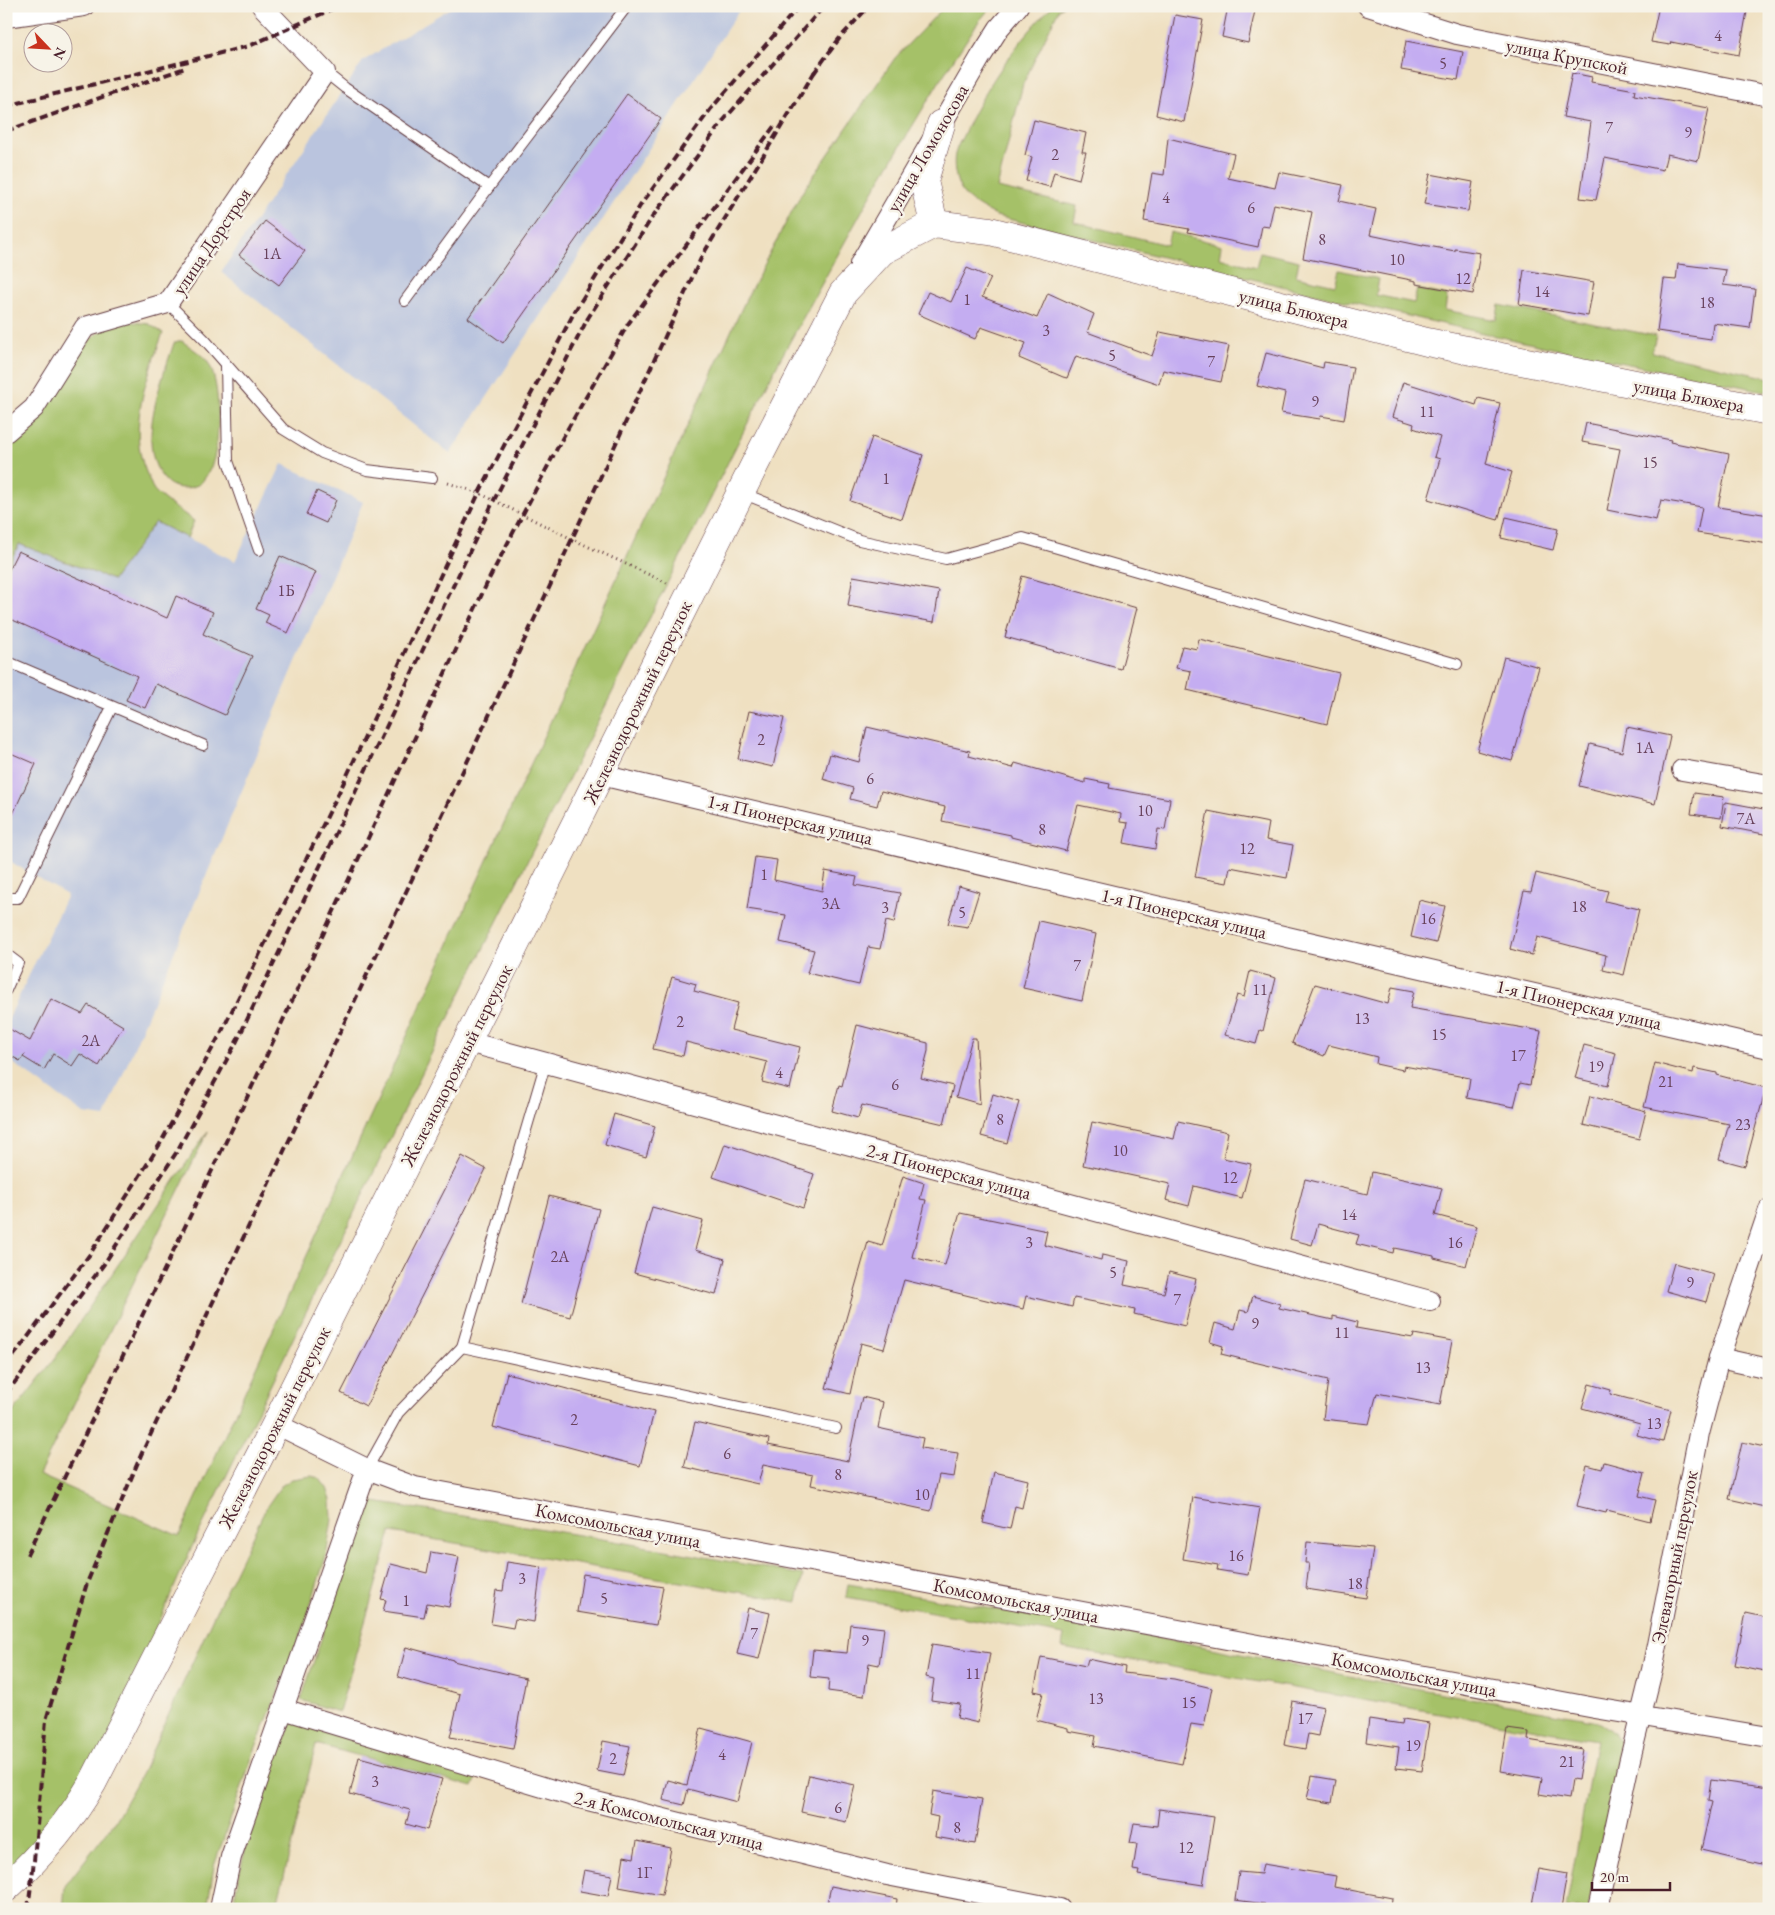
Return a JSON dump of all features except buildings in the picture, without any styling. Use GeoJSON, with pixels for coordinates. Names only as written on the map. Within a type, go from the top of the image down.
{"type":"FeatureCollection","features":[{"type":"Feature","properties":{"kind":"street"},"geometry":{"type":"LineString","coordinates":[[6,17],[84,6]]}},
{"type":"Feature","properties":{"kind":"street"},"geometry":{"type":"LineString","coordinates":[[262,6],[325,72]]}},
{"type":"Feature","properties":{"kind":"street","name":"улица Ломоносова"},"geometry":{"type":"LineString","coordinates":[[843,293],[980,58],[999,28],[1018,6]]}},
{"type":"Feature","properties":{"kind":"street","name":"улица Крупской"},"geometry":{"type":"LineString","coordinates":[[1368,6],[1456,34],[1769,96]]}},
{"type":"Feature","properties":{"kind":"street","name":"улица Дорстроя"},"geometry":{"type":"LineString","coordinates":[[6,432],[34,408],[85,327],[168,303],[325,72]]}},
{"type":"Feature","properties":{"kind":"street"},"geometry":{"type":"LineString","coordinates":[[843,293],[882,251],[934,224],[924,181],[941,124]]}},
{"type":"Feature","properties":{"kind":"street","name":"улица Блюхера"},"geometry":{"type":"LineString","coordinates":[[934,224],[990,231],[1427,342],[1769,411]]}},
{"type":"Feature","properties":{"kind":"street","name":"Железнодорожный переулок"},"geometry":{"type":"LineString","coordinates":[[6,1888],[34,1861],[60,1831],[78,1808],[93,1782],[276,1424],[690,594],[843,293]]}},
{"type":"Feature","properties":{"kind":"street"},"geometry":{"type":"LineString","coordinates":[[1682,770],[1769,784]]}},
{"type":"Feature","properties":{"kind":"street","name":"1-я Пионерская улица"},"geometry":{"type":"LineString","coordinates":[[601,775],[1291,938],[1769,1048]]}},
{"type":"Feature","properties":{"kind":"street","name":"2-я Пионерская улица"},"geometry":{"type":"LineString","coordinates":[[468,1042],[1430,1301]]}},
{"type":"Feature","properties":{"kind":"street","name":"Элеваторный переулок"},"geometry":{"type":"LineString","coordinates":[[1598,1909],[1641,1715],[1699,1434],[1719,1358],[1769,1210]]}},
{"type":"Feature","properties":{"kind":"street"},"geometry":{"type":"LineString","coordinates":[[1719,1358],[1769,1369]]}},
{"type":"Feature","properties":{"kind":"street","name":"Комсомольская улица"},"geometry":{"type":"LineString","coordinates":[[276,1424],[367,1469],[415,1487],[1586,1706],[1769,1736]]}},
{"type":"Feature","properties":{"kind":"street"},"geometry":{"type":"LineString","coordinates":[[220,1909],[231,1857],[367,1469]]}},
{"type":"Feature","properties":{"kind":"street","name":"2-я Комсомольская улица"},"geometry":{"type":"LineString","coordinates":[[283,1709],[576,1797],[887,1875],[1060,1909]]}},
{"type":"Feature","properties":{"kind":"lane"},"geometry":{"type":"LineString","coordinates":[[405,301],[489,187],[628,6]]}},
{"type":"Feature","properties":{"kind":"lane"},"geometry":{"type":"LineString","coordinates":[[325,72],[345,88],[489,187]]}},
{"type":"Feature","properties":{"kind":"lane"},"geometry":{"type":"LineString","coordinates":[[168,303],[283,429],[322,453],[367,470],[432,478]]}},
{"type":"Feature","properties":{"kind":"lane"},"geometry":{"type":"LineString","coordinates":[[226,365],[228,460],[259,550]]}},
{"type":"Feature","properties":{"kind":"lane"},"geometry":{"type":"LineString","coordinates":[[741,493],[859,540],[946,560],[1023,538],[1457,664]]}},
{"type":"Feature","properties":{"kind":"lane"},"geometry":{"type":"LineString","coordinates":[[6,661],[203,745]]}},
{"type":"Feature","properties":{"kind":"lane"},"geometry":{"type":"LineString","coordinates":[[6,898],[18,898],[112,707]]}},
{"type":"Feature","properties":{"kind":"lane"},"geometry":{"type":"LineString","coordinates":[[6,954],[18,964],[6,990]]}},
{"type":"Feature","properties":{"kind":"lane"},"geometry":{"type":"LineString","coordinates":[[367,1469],[398,1413],[462,1347],[546,1062]]}},
{"type":"Feature","properties":{"kind":"lane"},"geometry":{"type":"LineString","coordinates":[[462,1347],[836,1428]]}},
{"type":"Feature","properties":{"kind":"path"},"geometry":{"type":"LineString","coordinates":[[432,478],[479,493],[690,594]]}},
{"type":"Feature","properties":{"kind":"shaded area"},"geometry":{"type":"Polygon","coordinates":[[[454,6],[742,6],[450,454],[221,272],[363,61],[454,6]]]}},
{"type":"Feature","properties":{"kind":"shaded area"},"geometry":{"type":"Polygon","coordinates":[[[282,464],[363,502],[105,1117],[84,1114],[6,1058],[6,1024],[67,895],[6,859],[6,572],[19,544],[113,580],[155,522],[235,561],[282,464]]]}},
{"type":"Feature","properties":{"kind":"green space"},"geometry":{"type":"Polygon","coordinates":[[[945,6],[992,6],[979,21],[939,82],[872,193],[777,365],[452,1011],[190,1551],[83,1797],[6,1883],[6,1421],[56,1357],[208,1131],[39,1475],[179,1536],[540,744],[747,297],[801,194],[895,58],[945,6]]]}},
{"type":"Feature","properties":{"kind":"green space"},"geometry":{"type":"Polygon","coordinates":[[[1052,6],[1064,6],[1059,9],[1023,84],[997,188],[1077,206],[1074,222],[1167,245],[1170,232],[1222,245],[1220,258],[1256,267],[1260,252],[1299,261],[1296,276],[1335,285],[1339,270],[1379,279],[1376,295],[1414,303],[1417,289],[1447,296],[1445,310],[1496,320],[1499,305],[1656,336],[1652,352],[1769,378],[1769,392],[1570,352],[1426,320],[996,216],[976,204],[963,193],[956,175],[955,154],[975,112],[994,79],[1015,49],[1052,6]]]}},
{"type":"Feature","properties":{"kind":"green space"},"geometry":{"type":"Polygon","coordinates":[[[125,321],[149,324],[163,333],[141,402],[138,437],[146,472],[154,490],[194,521],[187,538],[155,522],[113,580],[19,544],[6,571],[6,444],[34,427],[43,415],[68,370],[90,339],[107,327],[125,321]]]}},
{"type":"Feature","properties":{"kind":"green space"},"geometry":{"type":"Polygon","coordinates":[[[182,341],[197,351],[209,364],[213,372],[218,408],[217,444],[211,466],[200,484],[186,488],[176,487],[164,479],[156,465],[152,449],[151,431],[163,375],[174,343],[182,341]]]}},
{"type":"Feature","properties":{"kind":"green space"},"geometry":{"type":"Polygon","coordinates":[[[311,1476],[319,1478],[327,1488],[331,1500],[332,1519],[326,1556],[302,1632],[254,1752],[214,1866],[207,1909],[63,1909],[65,1886],[113,1824],[142,1773],[214,1615],[267,1506],[281,1486],[292,1479],[311,1476]]]}},
{"type":"Feature","properties":{"kind":"green space"},"geometry":{"type":"Polygon","coordinates":[[[367,1501],[585,1536],[803,1575],[797,1602],[391,1532],[339,1712],[301,1700],[367,1501]]]}},
{"type":"Feature","properties":{"kind":"green space"},"geometry":{"type":"Polygon","coordinates":[[[848,1584],[1161,1638],[1369,1680],[1593,1720],[1609,1729],[1621,1744],[1588,1909],[1566,1909],[1596,1740],[1062,1648],[1064,1635],[846,1597],[848,1584]]]}},
{"type":"Feature","properties":{"kind":"green space"},"geometry":{"type":"Polygon","coordinates":[[[292,1722],[477,1777],[473,1787],[316,1744],[276,1909],[233,1909],[242,1861],[256,1814],[292,1722]]]}},
{"type":"Feature","properties":{"kind":"railway"},"geometry":{"type":"LineString","coordinates":[[6,106],[249,46],[339,6]]}},
{"type":"Feature","properties":{"kind":"railway"},"geometry":{"type":"LineString","coordinates":[[6,1366],[90,1254],[160,1144],[222,1031],[343,784],[479,493],[576,309],[640,206],[710,110],[799,6]]}},
{"type":"Feature","properties":{"kind":"railway"},"geometry":{"type":"LineString","coordinates":[[6,1394],[104,1264],[176,1153],[237,1041],[494,500],[588,318],[653,216],[723,121],[824,6]]}},
{"type":"Feature","properties":{"kind":"railway"},"geometry":{"type":"LineString","coordinates":[[814,73],[839,39],[869,6]]}},
{"type":"Feature","properties":{"kind":"railway"},"geometry":{"type":"LineString","coordinates":[[6,131],[185,68]]}},
{"type":"Feature","properties":{"kind":"railway"},"geometry":{"type":"LineString","coordinates":[[28,1909],[46,1720],[87,1583],[141,1455],[572,539],[702,256],[817,68]]}},
{"type":"Feature","properties":{"kind":"railway"},"geometry":{"type":"LineString","coordinates":[[27,1555],[243,1106],[489,579],[563,437],[628,324],[775,125]]}}]}
